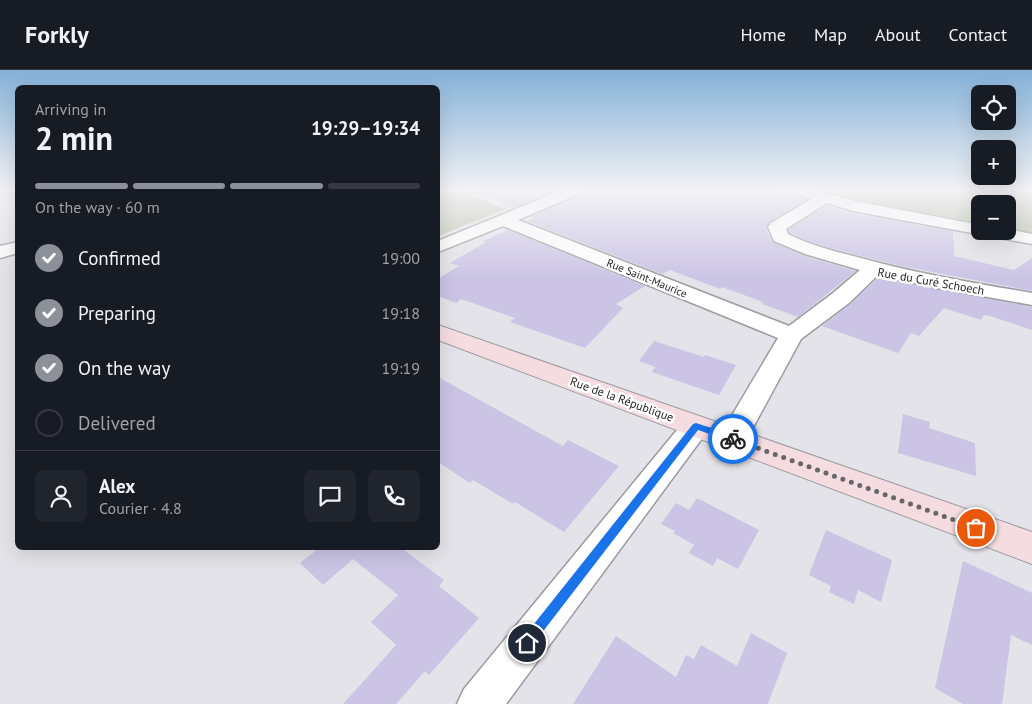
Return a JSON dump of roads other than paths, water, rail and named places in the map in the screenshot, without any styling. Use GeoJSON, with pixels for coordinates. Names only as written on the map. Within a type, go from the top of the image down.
{"type":"FeatureCollection","features":[{"type":"Feature","properties":{"kind":"main road","name":"Rue de la République"},"geometry":{"type":"LineString","coordinates":[[440,333],[1032,548]]}},
{"type":"Feature","properties":{"kind":"street"},"geometry":{"type":"LineString","coordinates":[[440,247],[503,220]]}},
{"type":"Feature","properties":{"kind":"street","name":"Rue Saint-Maurice"},"geometry":{"type":"LineString","coordinates":[[503,220],[791,335]]}},
{"type":"Feature","properties":{"kind":"street"},"geometry":{"type":"LineString","coordinates":[[790,220],[777,228],[780,237],[798,246],[874,268]]}},
{"type":"Feature","properties":{"kind":"street"},"geometry":{"type":"LineString","coordinates":[[925,220],[971,228]]}},
{"type":"Feature","properties":{"kind":"street"},"geometry":{"type":"LineString","coordinates":[[1016,236],[1032,239]]}},
{"type":"Feature","properties":{"kind":"street"},"geometry":{"type":"LineString","coordinates":[[0,252],[15,248]]}},
{"type":"Feature","properties":{"kind":"street","name":"Rue du Curé Schoech"},"geometry":{"type":"LineString","coordinates":[[733,439],[791,335],[842,298],[874,268],[912,277],[1032,299]]}},
{"type":"Feature","properties":{"kind":"street"},"geometry":{"type":"LineString","coordinates":[[479,704],[696,426]]}}]}
